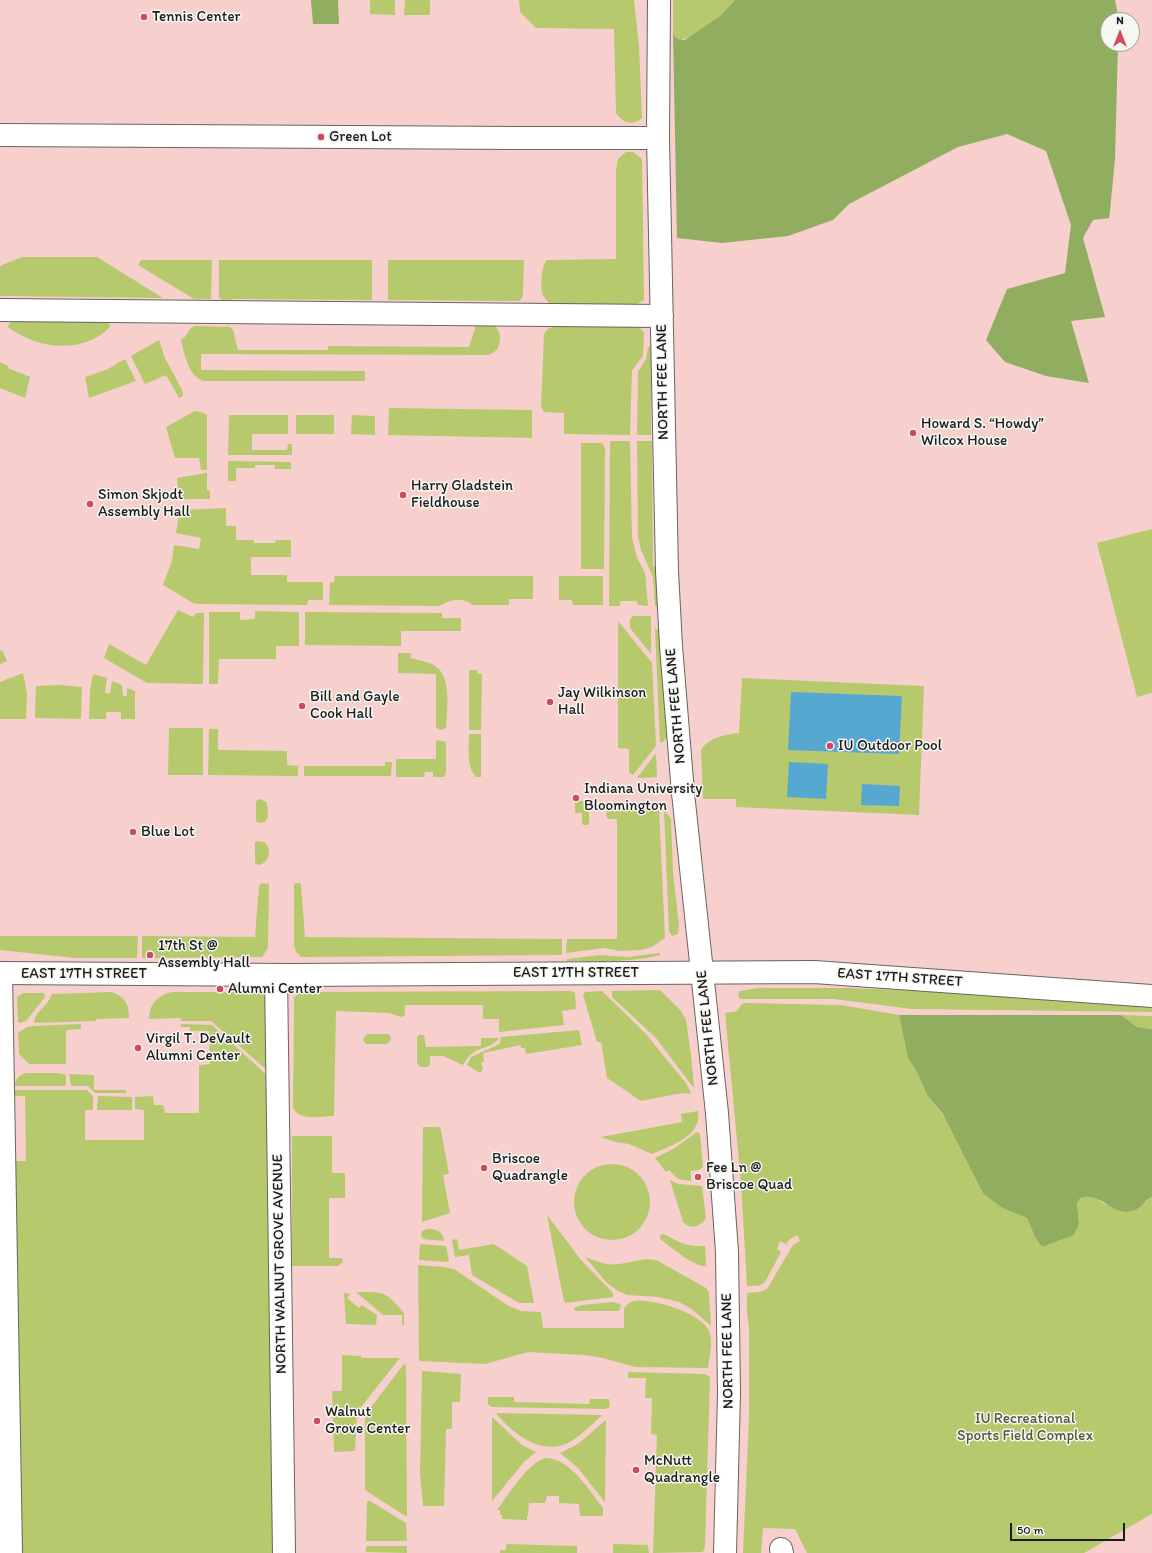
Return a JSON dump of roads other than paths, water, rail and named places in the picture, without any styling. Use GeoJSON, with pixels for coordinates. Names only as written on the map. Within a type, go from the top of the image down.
{"type":"FeatureCollection","features":[{"type":"Feature","properties":{"kind":"street","name":"NORTH FEE LANE"},"geometry":{"type":"LineString","coordinates":[[659,0],[658,138],[666,564],[683,793],[717,1113],[727,1252],[729,1393],[725,1553]]}},
{"type":"Feature","properties":{"kind":"street"},"geometry":{"type":"LineString","coordinates":[[0,136],[658,138]]}},
{"type":"Feature","properties":{"kind":"street"},"geometry":{"type":"LineString","coordinates":[[0,310],[662,316]]}},
{"type":"Feature","properties":{"kind":"street","name":"EAST 17TH STREET"},"geometry":{"type":"LineString","coordinates":[[1,973],[276,975],[814,972],[1152,996]]}},
{"type":"Feature","properties":{"kind":"street"},"geometry":{"type":"LineString","coordinates":[[1,973],[6,1511],[11,1553]]}},
{"type":"Feature","properties":{"kind":"street","name":"NORTH WALNUT GROVE AVENUE"},"geometry":{"type":"LineString","coordinates":[[276,975],[284,1553]]}},
{"type":"Feature","properties":{"kind":"water"},"geometry":{"type":"Polygon","coordinates":[[[791,692],[902,696],[899,754],[788,750],[791,692]]]}},
{"type":"Feature","properties":{"kind":"water"},"geometry":{"type":"Polygon","coordinates":[[[789,762],[828,764],[826,799],[787,797],[789,762]]]}},
{"type":"Feature","properties":{"kind":"water"},"geometry":{"type":"Polygon","coordinates":[[[862,784],[900,786],[899,806],[861,805],[862,784]]]}},
{"type":"Feature","properties":{"kind":"place","name":"Tennis Center"},"geometry":{"type":"Point","coordinates":[144,17]}},
{"type":"Feature","properties":{"kind":"place","name":"Green Lot"},"geometry":{"type":"Point","coordinates":[321,137]}},
{"type":"Feature","properties":{"kind":"place","name":"Howard S. “Howdy” Wilcox House"},"geometry":{"type":"Point","coordinates":[913,433]}},
{"type":"Feature","properties":{"kind":"place","name":"Harry Gladstein Fieldhouse"},"geometry":{"type":"Point","coordinates":[403,495]}},
{"type":"Feature","properties":{"kind":"place","name":"Simon Skjodt Assembly Hall"},"geometry":{"type":"Point","coordinates":[90,504]}},
{"type":"Feature","properties":{"kind":"place","name":"Jay Wilkinson Hall"},"geometry":{"type":"Point","coordinates":[550,702]}},
{"type":"Feature","properties":{"kind":"place","name":"Bill and Gayle Cook Hall"},"geometry":{"type":"Point","coordinates":[302,706]}},
{"type":"Feature","properties":{"kind":"place","name":"IU Outdoor Pool"},"geometry":{"type":"Point","coordinates":[830,746]}},
{"type":"Feature","properties":{"kind":"place","name":"Indiana University Bloomington"},"geometry":{"type":"Point","coordinates":[576,798]}},
{"type":"Feature","properties":{"kind":"place","name":"Blue Lot"},"geometry":{"type":"Point","coordinates":[133,832]}},
{"type":"Feature","properties":{"kind":"place","name":"17th St @ Assembly Hall"},"geometry":{"type":"Point","coordinates":[150,955]}},
{"type":"Feature","properties":{"kind":"place","name":"Alumni Center"},"geometry":{"type":"Point","coordinates":[220,989]}},
{"type":"Feature","properties":{"kind":"place","name":"Virgil T. DeVault Alumni Center"},"geometry":{"type":"Point","coordinates":[138,1048]}},
{"type":"Feature","properties":{"kind":"place","name":"Briscoe Quadrangle"},"geometry":{"type":"Point","coordinates":[484,1168]}},
{"type":"Feature","properties":{"kind":"place","name":"Fee Ln @ Briscoe Quad"},"geometry":{"type":"Point","coordinates":[698,1177]}},
{"type":"Feature","properties":{"kind":"place","name":"Walnut Grove Center"},"geometry":{"type":"Point","coordinates":[317,1421]}},
{"type":"Feature","properties":{"kind":"place","name":"McNutt Quadrangle"},"geometry":{"type":"Point","coordinates":[636,1470]}},
{"type":"Feature","properties":{"kind":"park label","name":"IU Recreational Sports Field Complex"},"geometry":{"type":"Point","coordinates":[1025,1428]}}]}
